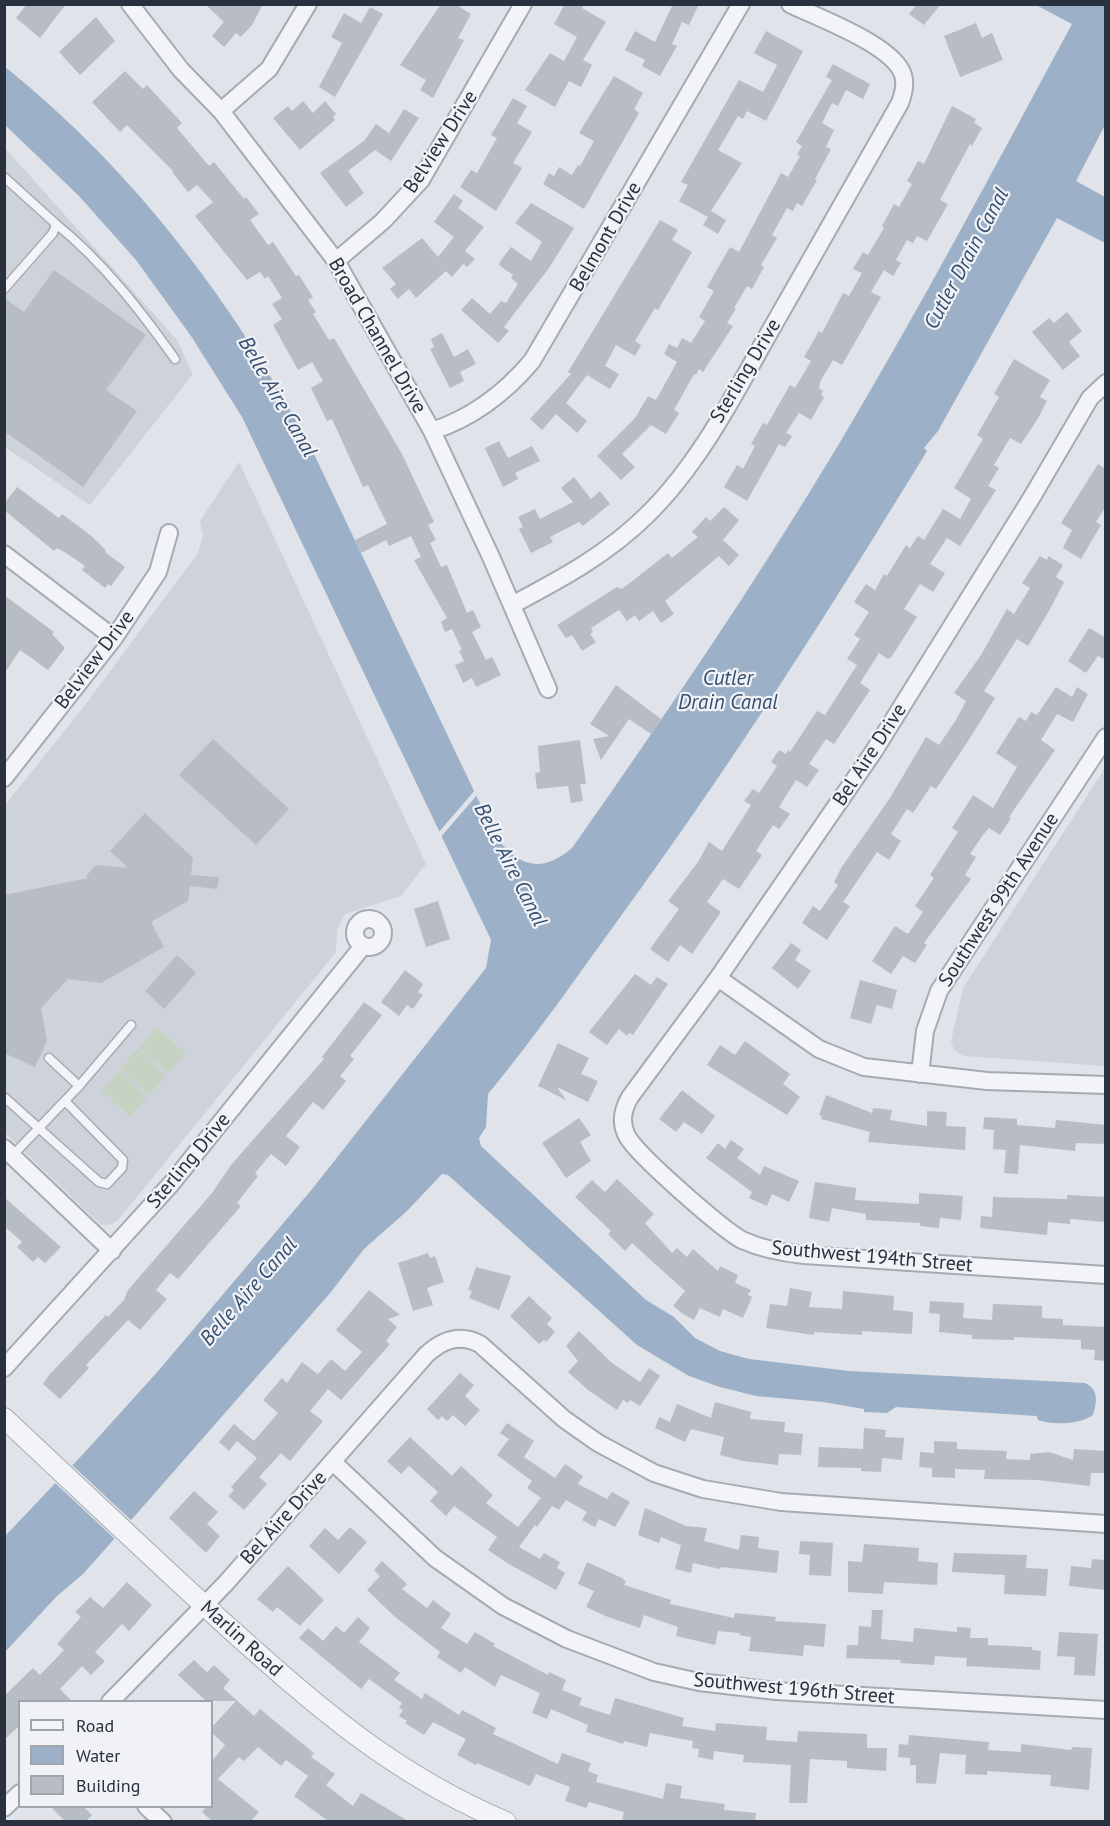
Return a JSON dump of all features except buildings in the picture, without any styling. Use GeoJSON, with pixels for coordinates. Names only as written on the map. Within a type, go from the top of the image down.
{"type":"FeatureCollection","features":[{"type":"Feature","properties":{"kind":"street","name":"Broad Channel Drive"},"geometry":{"type":"LineString","coordinates":[[129,4],[182,70],[221,111],[336,261],[432,431],[548,689]]}},
{"type":"Feature","properties":{"kind":"street","name":"Broad Channel Drive"},"geometry":{"type":"LineString","coordinates":[[136,4],[142,22]]}},
{"type":"Feature","properties":{"kind":"street"},"geometry":{"type":"LineString","coordinates":[[221,111],[269,69],[308,4]]}},
{"type":"Feature","properties":{"kind":"street","name":"Belview Drive"},"geometry":{"type":"LineString","coordinates":[[336,261],[383,221],[420,180],[466,106],[523,4]]}},
{"type":"Feature","properties":{"kind":"street","name":"Belmont Drive"},"geometry":{"type":"LineString","coordinates":[[432,431],[476,411],[518,378],[532,361],[741,4]]}},
{"type":"Feature","properties":{"kind":"street","name":"Sterling Drive"},"geometry":{"type":"LineString","coordinates":[[512,606],[583,567],[608,549],[658,504],[685,470],[754,360],[900,103],[904,82],[898,65],[876,46],[790,4]]}},
{"type":"Feature","properties":{"kind":"street","name":"Bel Aire Drive"},"geometry":{"type":"LineString","coordinates":[[623,1119],[630,1097],[718,978],[874,751],[1032,497],[1090,398],[1106,383]]}},
{"type":"Feature","properties":{"kind":"street","name":"Belview Drive"},"geometry":{"type":"LineString","coordinates":[[4,778],[114,638],[158,572],[169,533]]}},
{"type":"Feature","properties":{"kind":"street"},"geometry":{"type":"LineString","coordinates":[[4,554],[114,638]]}},
{"type":"Feature","properties":{"kind":"street","name":"Southwest 99th Avenue"},"geometry":{"type":"LineString","coordinates":[[920,1074],[924,1031],[939,991],[1106,737]]}},
{"type":"Feature","properties":{"kind":"street","name":"Sterling Drive"},"geometry":{"type":"LineString","coordinates":[[4,1368],[112,1251],[177,1176],[363,946]]}},
{"type":"Feature","properties":{"kind":"street"},"geometry":{"type":"LineString","coordinates":[[718,978],[824,1052],[864,1067],[995,1081],[1106,1086]]}},
{"type":"Feature","properties":{"kind":"street","name":"Southwest 194th Street"},"geometry":{"type":"LineString","coordinates":[[623,1119],[625,1132],[632,1144],[713,1220],[735,1236],[766,1249],[804,1255],[1106,1275]]}},
{"type":"Feature","properties":{"kind":"street"},"geometry":{"type":"LineString","coordinates":[[8,1152],[112,1251]]}},
{"type":"Feature","properties":{"kind":"street","name":"Bel Aire Drive"},"geometry":{"type":"LineString","coordinates":[[111,1700],[204,1605],[334,1463],[426,1355],[443,1341],[458,1338],[470,1340],[484,1347],[564,1419],[598,1443],[654,1473],[703,1490],[781,1502],[1106,1524]]}},
{"type":"Feature","properties":{"kind":"street","name":"Marlin Road"},"geometry":{"type":"LineString","coordinates":[[4,1418],[317,1707],[363,1743],[437,1789],[506,1821]]}},
{"type":"Feature","properties":{"kind":"street","name":"Southwest 196th Street"},"geometry":{"type":"LineString","coordinates":[[334,1463],[435,1558],[503,1606],[567,1639],[654,1672],[699,1682],[776,1691],[1106,1710]]}},
{"type":"Feature","properties":{"kind":"street"},"geometry":{"type":"LineString","coordinates":[[4,1808],[18,1795]]}},
{"type":"Feature","properties":{"kind":"street"},"geometry":{"type":"LineString","coordinates":[[149,1808],[163,1821]]}},
{"type":"Feature","properties":{"kind":"lane"},"geometry":{"type":"LineString","coordinates":[[5,176],[81,244],[115,282],[176,359]]}},
{"type":"Feature","properties":{"kind":"lane"},"geometry":{"type":"LineString","coordinates":[[4,289],[53,233],[56,224]]}},
{"type":"Feature","properties":{"kind":"lane"},"geometry":{"type":"LineString","coordinates":[[8,1152],[40,1128],[131,1025]]}},
{"type":"Feature","properties":{"kind":"lane"},"geometry":{"type":"LineString","coordinates":[[49,1058],[79,1086]]}},
{"type":"Feature","properties":{"kind":"lane"},"geometry":{"type":"LineString","coordinates":[[4,1097],[99,1182],[107,1184],[122,1168],[123,1160],[65,1101]]}},
{"type":"Feature","properties":{"kind":"shaded area"},"geometry":{"type":"Polygon","coordinates":[[[4,147],[177,340],[193,374],[90,505],[5,447],[4,147]]]}},
{"type":"Feature","properties":{"kind":"shaded area"},"geometry":{"type":"Polygon","coordinates":[[[239,462],[426,864],[401,896],[345,914],[337,930],[336,952],[119,1219],[112,1224],[101,1225],[5,1133],[4,806],[82,709],[198,553],[203,536],[200,521],[239,462]]]}},
{"type":"Feature","properties":{"kind":"shaded area"},"geometry":{"type":"Polygon","coordinates":[[[1105,768],[1105,1066],[965,1056],[954,1050],[951,1041],[963,988],[1105,768]]]}},
{"type":"Feature","properties":{"kind":"green space"},"geometry":{"type":"Polygon","coordinates":[[[157,1028],[186,1054],[168,1073],[139,1048],[157,1028]]]}},
{"type":"Feature","properties":{"kind":"green space"},"geometry":{"type":"Polygon","coordinates":[[[138,1049],[166,1076],[149,1095],[120,1069],[138,1049]]]}},
{"type":"Feature","properties":{"kind":"green space"},"geometry":{"type":"Polygon","coordinates":[[[119,1071],[147,1097],[130,1116],[101,1090],[119,1071]]]}},
{"type":"Feature","properties":{"kind":"water"},"geometry":{"type":"Polygon","coordinates":[[[1036,5],[1105,5],[1105,125],[1076,181],[1105,197],[1105,243],[1057,218],[938,431],[924,448],[927,451],[780,685],[663,857],[557,1005],[488,1094],[486,1127],[479,1138],[481,1146],[646,1300],[674,1317],[695,1338],[720,1351],[749,1359],[849,1371],[1085,1383],[1093,1389],[1096,1396],[1093,1415],[1081,1421],[1051,1423],[1038,1420],[1037,1416],[896,1407],[887,1413],[864,1412],[864,1409],[823,1402],[756,1396],[689,1376],[637,1345],[448,1175],[442,1174],[407,1211],[364,1249],[331,1292],[83,1574],[57,1596],[5,1652],[5,1536],[159,1370],[313,1188],[486,968],[491,940],[242,417],[191,336],[136,260],[79,196],[5,125],[4,66],[97,150],[139,195],[178,243],[250,344],[313,452],[494,833],[511,853],[529,863],[539,864],[550,862],[572,848],[743,598],[839,444],[958,235],[1072,24],[1036,5]]]}},
{"type":"Feature","properties":{"kind":"pier"},"geometry":{"type":"Polygon","coordinates":[[[476,789],[478,794],[440,838],[438,833],[476,789]]]}},
{"type":"Feature","properties":{"kind":"pier"},"geometry":{"type":"Polygon","coordinates":[[[70,1463],[133,1522],[116,1540],[52,1480],[70,1463]]]}},
{"type":"Feature","properties":{"kind":"water label","name":"Cutler Drain Canal"},"geometry":{"type":"Point","coordinates":[967,259]}},
{"type":"Feature","properties":{"kind":"water label","name":"Belle Aire Canal"},"geometry":{"type":"Point","coordinates":[277,397]}},
{"type":"Feature","properties":{"kind":"water label","name":"Cutler Drain Canal"},"geometry":{"type":"Point","coordinates":[728,691]}},
{"type":"Feature","properties":{"kind":"water label","name":"Belle Aire Canal"},"geometry":{"type":"Point","coordinates":[510,865]}},
{"type":"Feature","properties":{"kind":"water label","name":"Belle Aire Canal"},"geometry":{"type":"Point","coordinates":[249,1292]}}]}
